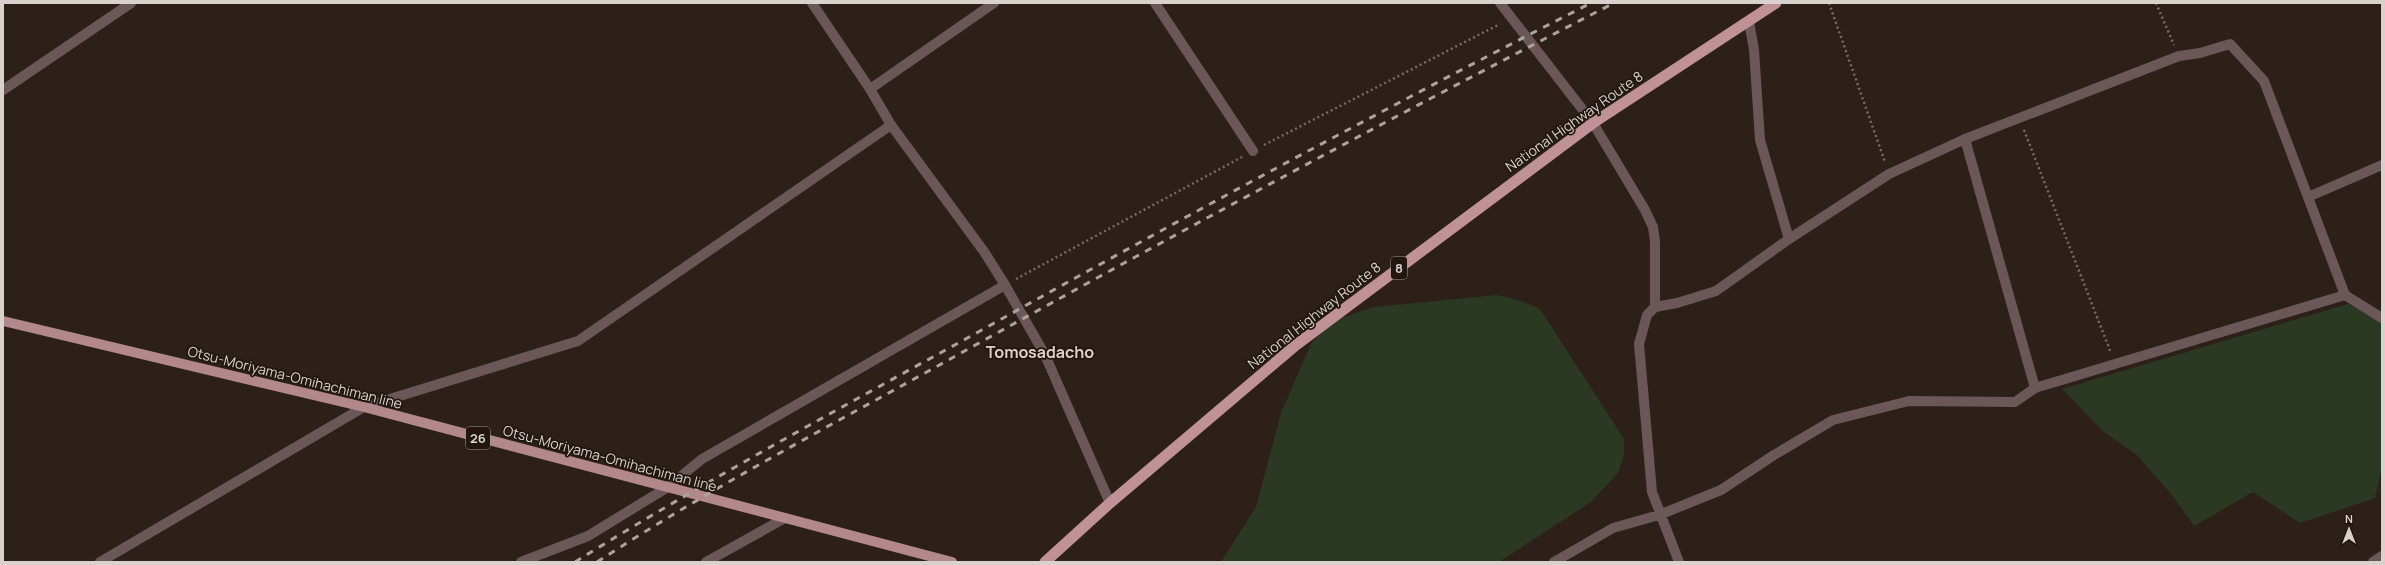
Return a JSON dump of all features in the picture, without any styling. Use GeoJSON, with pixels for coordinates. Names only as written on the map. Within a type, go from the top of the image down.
{"type":"FeatureCollection","features":[{"type":"Feature","properties":{"kind":"highway","name":"National Highway Route 8"},"geometry":{"type":"LineString","coordinates":[[1045,562],[1110,504],[1296,345],[1592,123],[1776,3]]}},
{"type":"Feature","properties":{"kind":"main road","name":"Otsu-Moriyama-Omihachiman line"},"geometry":{"type":"LineString","coordinates":[[3,321],[364,408],[952,562]]}},
{"type":"Feature","properties":{"kind":"street"},"geometry":{"type":"LineString","coordinates":[[3,90],[131,3]]}},
{"type":"Feature","properties":{"kind":"street"},"geometry":{"type":"LineString","coordinates":[[812,3],[870,90],[891,125],[985,253],[1045,355],[1110,504]]}},
{"type":"Feature","properties":{"kind":"street"},"geometry":{"type":"LineString","coordinates":[[870,90],[994,3]]}},
{"type":"Feature","properties":{"kind":"street"},"geometry":{"type":"LineString","coordinates":[[1155,3],[1253,151]]}},
{"type":"Feature","properties":{"kind":"street"},"geometry":{"type":"LineString","coordinates":[[1500,3],[1592,123],[1645,210],[1653,227],[1655,307]]}},
{"type":"Feature","properties":{"kind":"street"},"geometry":{"type":"LineString","coordinates":[[1749,21],[1754,50],[1760,140],[1789,239]]}},
{"type":"Feature","properties":{"kind":"street"},"geometry":{"type":"LineString","coordinates":[[1679,562],[1659,515],[1652,492],[1639,344],[1647,315],[1655,307],[1677,303],[1716,291],[1789,239],[1889,174],[1965,139],[2179,56],[2200,53],[2230,44],[2264,81],[2345,295],[2382,318]]}},
{"type":"Feature","properties":{"kind":"street"},"geometry":{"type":"LineString","coordinates":[[100,562],[364,408],[578,341],[891,125]]}},
{"type":"Feature","properties":{"kind":"street"},"geometry":{"type":"LineString","coordinates":[[1965,139],[2035,388]]}},
{"type":"Feature","properties":{"kind":"street"},"geometry":{"type":"LineString","coordinates":[[2308,197],[2382,165]]}},
{"type":"Feature","properties":{"kind":"street"},"geometry":{"type":"LineString","coordinates":[[521,562],[588,536],[668,487],[702,459],[1004,285]]}},
{"type":"Feature","properties":{"kind":"street"},"geometry":{"type":"LineString","coordinates":[[1554,562],[1613,528],[1659,515],[1721,490],[1833,420],[1909,401],[2015,402],[2035,388],[2345,295]]}},
{"type":"Feature","properties":{"kind":"street"},"geometry":{"type":"LineString","coordinates":[[706,562],[785,518]]}},
{"type":"Feature","properties":{"kind":"street"},"geometry":{"type":"LineString","coordinates":[[2373,562],[2382,556]]}},
{"type":"Feature","properties":{"kind":"path"},"geometry":{"type":"LineString","coordinates":[[1829,3],[1889,174]]}},
{"type":"Feature","properties":{"kind":"path"},"geometry":{"type":"LineString","coordinates":[[2156,3],[2179,56]]}},
{"type":"Feature","properties":{"kind":"path"},"geometry":{"type":"LineString","coordinates":[[2020,118],[2116,364]]}},
{"type":"Feature","properties":{"kind":"green space"},"geometry":{"type":"Polygon","coordinates":[[[1497,295],[1521,301],[1540,309],[1624,439],[1624,455],[1618,473],[1591,502],[1499,562],[1221,562],[1256,507],[1281,413],[1311,344],[1322,331],[1341,318],[1373,307],[1497,295]]]}},
{"type":"Feature","properties":{"kind":"green space"},"geometry":{"type":"Polygon","coordinates":[[[2348,304],[2382,312],[2382,466],[2375,498],[2300,523],[2253,492],[2194,526],[2172,495],[2137,455],[2104,432],[2062,389],[2348,304]]]}},
{"type":"Feature","properties":{"kind":"railway"},"geometry":{"type":"LineString","coordinates":[[575,562],[776,444],[1132,247],[1360,123],[1591,3]]}},
{"type":"Feature","properties":{"kind":"railway"},"geometry":{"type":"LineString","coordinates":[[597,562],[731,480],[1042,308],[1368,132],[1614,3]]}},
{"type":"Feature","properties":{"kind":"district","name":"Tomosadacho"},"geometry":{"type":"Point","coordinates":[1040,352]}}]}
